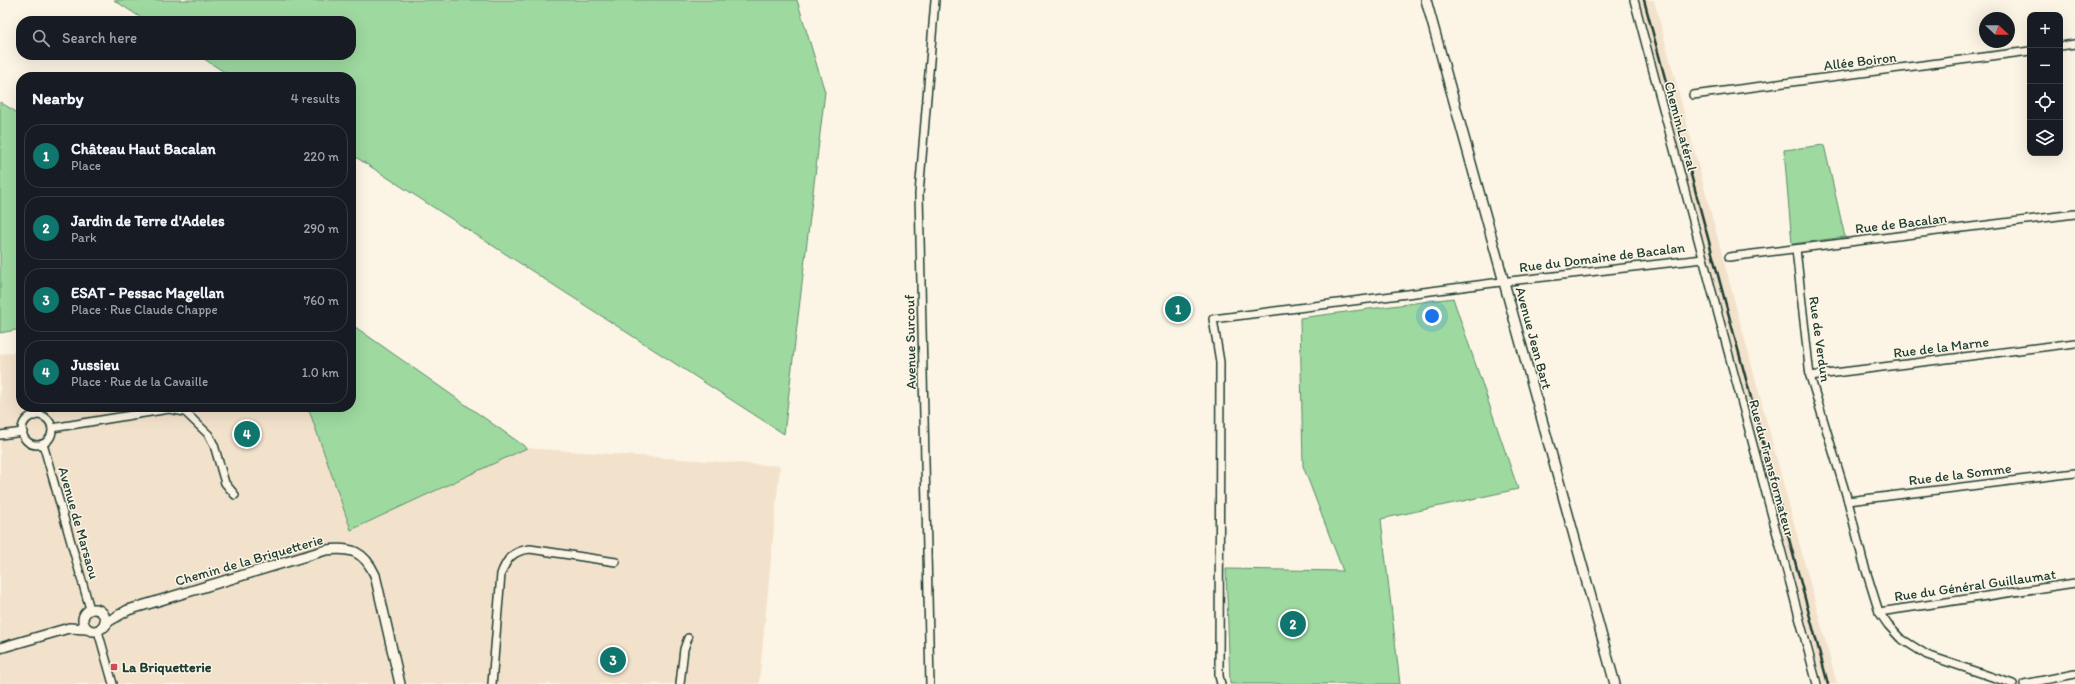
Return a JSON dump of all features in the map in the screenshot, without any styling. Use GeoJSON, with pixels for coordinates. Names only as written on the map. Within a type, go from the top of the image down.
{"type":"FeatureCollection","features":[{"type":"Feature","properties":{"kind":"street","name":"Avenue Surcouf"},"geometry":{"type":"LineString","coordinates":[[930,684],[920,194],[935,0]]}},
{"type":"Feature","properties":{"kind":"street","name":"Avenue Jean Bart"},"geometry":{"type":"LineString","coordinates":[[1426,0],[1615,684]]}},
{"type":"Feature","properties":{"kind":"street","name":"Chemin Latéral"},"geometry":{"type":"LineString","coordinates":[[1634,0],[1703,259]]}},
{"type":"Feature","properties":{"kind":"street"},"geometry":{"type":"LineString","coordinates":[[2063,46],[2075,44]]}},
{"type":"Feature","properties":{"kind":"street","name":"Allée Boiron"},"geometry":{"type":"LineString","coordinates":[[1693,95],[2027,51]]}},
{"type":"Feature","properties":{"kind":"street","name":"Rue de Bacalan"},"geometry":{"type":"LineString","coordinates":[[1729,257],[2075,214]]}},
{"type":"Feature","properties":{"kind":"street","name":"Rue de Verdun"},"geometry":{"type":"LineString","coordinates":[[1796,249],[1810,376],[1848,501],[1863,561],[1879,612],[1888,626],[1900,638],[1927,655],[2013,684]]}},
{"type":"Feature","properties":{"kind":"street","name":"Rue du Domaine de Bacalan"},"geometry":{"type":"LineString","coordinates":[[1221,684],[1219,676],[1220,362],[1213,319],[1504,282],[1703,259]]}},
{"type":"Feature","properties":{"kind":"street","name":"Rue du Transformateur"},"geometry":{"type":"LineString","coordinates":[[1703,259],[1817,684]]}},
{"type":"Feature","properties":{"kind":"street","name":"Rue de la Marne"},"geometry":{"type":"LineString","coordinates":[[1810,376],[2075,343]]}},
{"type":"Feature","properties":{"kind":"street"},"geometry":{"type":"LineString","coordinates":[[33,412],[34,416]]}},
{"type":"Feature","properties":{"kind":"street"},"geometry":{"type":"LineString","coordinates":[[52,428],[156,412]]}},
{"type":"Feature","properties":{"kind":"street"},"geometry":{"type":"LineString","coordinates":[[185,412],[212,440],[225,483],[235,494]]}},
{"type":"Feature","properties":{"kind":"street"},"geometry":{"type":"LineString","coordinates":[[34,416],[48,419],[52,428],[50,438],[43,444],[38,445],[30,443],[23,432],[27,420],[34,416]]}},
{"type":"Feature","properties":{"kind":"street"},"geometry":{"type":"LineString","coordinates":[[0,435],[23,432]]}},
{"type":"Feature","properties":{"kind":"street","name":"Avenue de Marsaou"},"geometry":{"type":"LineString","coordinates":[[43,444],[87,613]]}},
{"type":"Feature","properties":{"kind":"street","name":"Rue de la Somme"},"geometry":{"type":"LineString","coordinates":[[1848,501],[2075,473]]}},
{"type":"Feature","properties":{"kind":"street","name":"Chemin de la Briquetterie"},"geometry":{"type":"LineString","coordinates":[[101,629],[109,621],[128,610],[326,550],[348,549],[364,558],[370,564],[375,575],[400,684]]}},
{"type":"Feature","properties":{"kind":"street"},"geometry":{"type":"LineString","coordinates":[[492,684],[501,574],[511,555],[519,551],[530,549],[616,562]]}},
{"type":"Feature","properties":{"kind":"street","name":"Rue du Général Guillaumat"},"geometry":{"type":"LineString","coordinates":[[1879,612],[2075,583]]}},
{"type":"Feature","properties":{"kind":"street"},"geometry":{"type":"LineString","coordinates":[[100,610],[105,616],[101,629],[113,684]]}},
{"type":"Feature","properties":{"kind":"street","name":"Chemin de la Briquetterie"},"geometry":{"type":"LineString","coordinates":[[87,613],[100,610],[128,610]]}},
{"type":"Feature","properties":{"kind":"street"},"geometry":{"type":"LineString","coordinates":[[69,628],[87,613]]}},
{"type":"Feature","properties":{"kind":"street"},"geometry":{"type":"LineString","coordinates":[[86,629],[83,623],[87,613]]}},
{"type":"Feature","properties":{"kind":"street"},"geometry":{"type":"LineString","coordinates":[[0,648],[69,628],[101,629]]}},
{"type":"Feature","properties":{"kind":"street"},"geometry":{"type":"LineString","coordinates":[[680,684],[684,649],[688,638]]}},
{"type":"Feature","properties":{"kind":"street"},"geometry":{"type":"LineString","coordinates":[[2024,684],[2075,674]]}},
{"type":"Feature","properties":{"kind":"shaded area"},"geometry":{"type":"Polygon","coordinates":[[[1639,0],[1654,0],[1837,684],[1823,684],[1639,0]]]}},
{"type":"Feature","properties":{"kind":"shaded area"},"geometry":{"type":"Polygon","coordinates":[[[16,352],[16,412],[310,412],[351,530],[527,448],[780,466],[759,684],[0,684],[0,354],[16,352]]]}},
{"type":"Feature","properties":{"kind":"green space"},"geometry":{"type":"Polygon","coordinates":[[[114,0],[797,0],[825,92],[784,434],[356,157],[356,72],[224,72],[206,60],[356,60],[356,16],[138,16],[114,0]]]}},
{"type":"Feature","properties":{"kind":"green space"},"geometry":{"type":"Polygon","coordinates":[[[0,102],[16,112],[16,330],[0,333],[0,102]]]}},
{"type":"Feature","properties":{"kind":"green space"},"geometry":{"type":"Polygon","coordinates":[[[1824,145],[1845,237],[1792,244],[1784,150],[1824,145]]]}},
{"type":"Feature","properties":{"kind":"green space"},"geometry":{"type":"Polygon","coordinates":[[[1453,298],[1518,489],[1381,519],[1400,684],[1230,684],[1226,569],[1343,571],[1303,466],[1300,318],[1453,298]]]}},
{"type":"Feature","properties":{"kind":"green space"},"geometry":{"type":"Polygon","coordinates":[[[356,328],[527,448],[351,530],[310,412],[356,412],[356,328]]]}},
{"type":"Feature","properties":{"kind":"railway"},"geometry":{"type":"LineString","coordinates":[[1644,0],[1828,684]]}},
{"type":"Feature","properties":{"kind":"place","name":"Château Haut Bacalan"},"geometry":{"type":"Point","coordinates":[1178,309]}},
{"type":"Feature","properties":{"kind":"place","name":"Jussieu"},"geometry":{"type":"Point","coordinates":[247,434]}},
{"type":"Feature","properties":{"kind":"place","name":"Jardin de Terre d'Adeles"},"geometry":{"type":"Point","coordinates":[1293,624]}},
{"type":"Feature","properties":{"kind":"place","name":"ESAT - Pessac Magellan"},"geometry":{"type":"Point","coordinates":[613,660]}},
{"type":"Feature","properties":{"kind":"place","name":"La Briquetterie"},"geometry":{"type":"Point","coordinates":[114,667]}}]}
